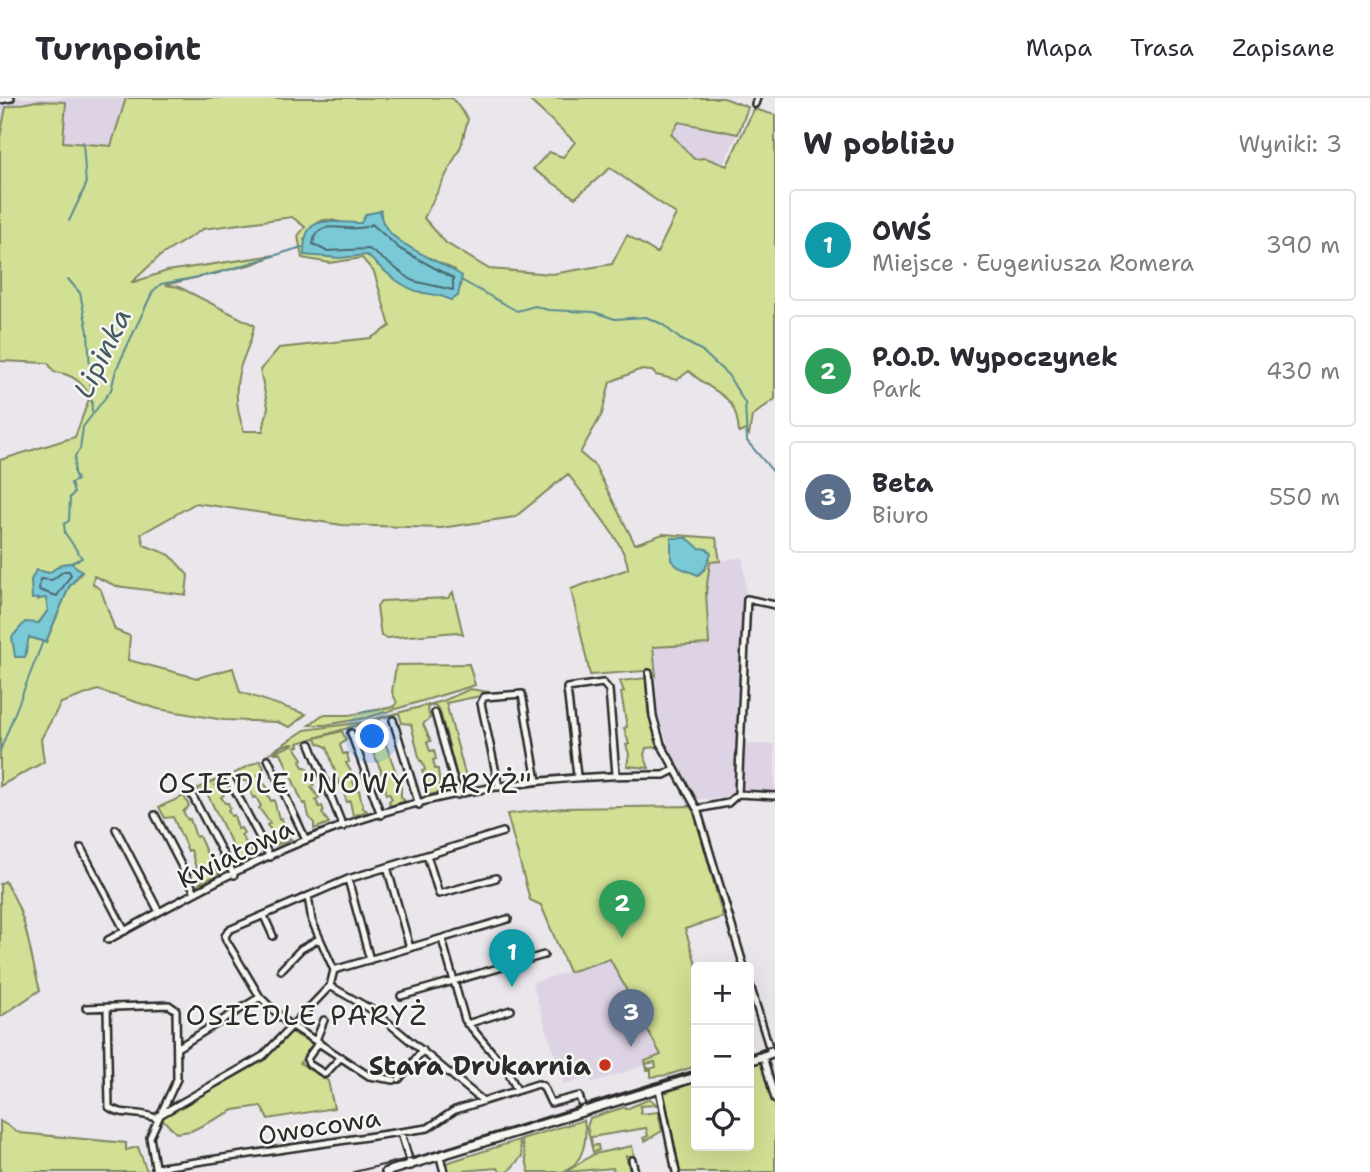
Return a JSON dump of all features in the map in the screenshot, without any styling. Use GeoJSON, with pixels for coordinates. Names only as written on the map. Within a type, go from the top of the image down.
{"type":"FeatureCollection","features":[{"type":"Feature","properties":{"kind":"main road"},"geometry":{"type":"LineString","coordinates":[[386,1172],[691,1079]]}},
{"type":"Feature","properties":{"kind":"street"},"geometry":{"type":"LineString","coordinates":[[0,100],[11,98]]}},
{"type":"Feature","properties":{"kind":"street"},"geometry":{"type":"LineString","coordinates":[[738,794],[747,599],[775,605]]}},
{"type":"Feature","properties":{"kind":"street"},"geometry":{"type":"LineString","coordinates":[[649,673],[653,716],[661,744],[697,809],[743,962]]}},
{"type":"Feature","properties":{"kind":"street"},"geometry":{"type":"LineString","coordinates":[[577,776],[567,688],[603,683],[609,690],[616,775]]}},
{"type":"Feature","properties":{"kind":"street"},"geometry":{"type":"LineString","coordinates":[[499,787],[481,703],[484,697],[522,694],[537,781]]}},
{"type":"Feature","properties":{"kind":"street"},"geometry":{"type":"LineString","coordinates":[[435,713],[458,795]]}},
{"type":"Feature","properties":{"kind":"street"},"geometry":{"type":"LineString","coordinates":[[393,720],[419,805]]}},
{"type":"Feature","properties":{"kind":"street"},"geometry":{"type":"LineString","coordinates":[[351,733],[382,815]]}},
{"type":"Feature","properties":{"kind":"street"},"geometry":{"type":"LineString","coordinates":[[310,744],[343,827]]}},
{"type":"Feature","properties":{"kind":"street"},"geometry":{"type":"LineString","coordinates":[[268,760],[306,840]]}},
{"type":"Feature","properties":{"kind":"street","name":"Kwiatowa"},"geometry":{"type":"LineString","coordinates":[[108,940],[195,892],[306,840],[382,815],[458,795],[537,781],[577,776],[664,775],[674,770]]}},
{"type":"Feature","properties":{"kind":"street"},"geometry":{"type":"LineString","coordinates":[[229,779],[270,857]]}},
{"type":"Feature","properties":{"kind":"street"},"geometry":{"type":"LineString","coordinates":[[697,809],[728,803],[738,794],[775,796]]}},
{"type":"Feature","properties":{"kind":"street"},"geometry":{"type":"LineString","coordinates":[[192,796],[234,875]]}},
{"type":"Feature","properties":{"kind":"street"},"geometry":{"type":"LineString","coordinates":[[155,815],[195,892]]}},
{"type":"Feature","properties":{"kind":"street"},"geometry":{"type":"LineString","coordinates":[[116,829],[159,912]]}},
{"type":"Feature","properties":{"kind":"street"},"geometry":{"type":"LineString","coordinates":[[423,1050],[397,1080],[369,1076],[291,1026],[260,997],[226,940],[229,930],[348,879],[503,832]]}},
{"type":"Feature","properties":{"kind":"street"},"geometry":{"type":"LineString","coordinates":[[81,848],[125,931]]}},
{"type":"Feature","properties":{"kind":"street"},"geometry":{"type":"LineString","coordinates":[[427,855],[439,894],[496,878]]}},
{"type":"Feature","properties":{"kind":"street"},"geometry":{"type":"LineString","coordinates":[[387,867],[410,948]]}},
{"type":"Feature","properties":{"kind":"street"},"geometry":{"type":"LineString","coordinates":[[348,879],[370,960]]}},
{"type":"Feature","properties":{"kind":"street"},"geometry":{"type":"LineString","coordinates":[[157,1117],[253,1063],[330,986],[334,970],[319,939],[308,896]]}},
{"type":"Feature","properties":{"kind":"street"},"geometry":{"type":"LineString","coordinates":[[264,916],[273,936]]}},
{"type":"Feature","properties":{"kind":"street"},"geometry":{"type":"LineString","coordinates":[[334,970],[508,919]]}},
{"type":"Feature","properties":{"kind":"street"},"geometry":{"type":"LineString","coordinates":[[281,970],[301,949],[319,939]]}},
{"type":"Feature","properties":{"kind":"street"},"geometry":{"type":"LineString","coordinates":[[442,939],[467,1024],[507,1070],[517,1090],[540,1085],[551,1103],[579,1096],[584,1112]]}},
{"type":"Feature","properties":{"kind":"street"},"geometry":{"type":"LineString","coordinates":[[401,996],[544,955]]}},
{"type":"Feature","properties":{"kind":"street"},"geometry":{"type":"LineString","coordinates":[[330,986],[374,1011],[483,1101]]}},
{"type":"Feature","properties":{"kind":"street"},"geometry":{"type":"LineString","coordinates":[[177,1048],[260,997]]}},
{"type":"Feature","properties":{"kind":"street"},"geometry":{"type":"LineString","coordinates":[[754,999],[770,1054],[775,1100]]}},
{"type":"Feature","properties":{"kind":"street"},"geometry":{"type":"LineString","coordinates":[[86,1008],[172,1006],[176,1010],[177,1079],[150,1137],[155,1170]]}},
{"type":"Feature","properties":{"kind":"street"},"geometry":{"type":"LineString","coordinates":[[107,1007],[109,1107],[157,1117]]}},
{"type":"Feature","properties":{"kind":"street"},"geometry":{"type":"LineString","coordinates":[[467,1024],[511,1010]]}},
{"type":"Feature","properties":{"kind":"street"},"geometry":{"type":"LineString","coordinates":[[324,1020],[318,1041],[307,1059],[309,1064],[326,1074],[341,1057]]}},
{"type":"Feature","properties":{"kind":"street"},"geometry":{"type":"LineString","coordinates":[[174,1089],[186,1101]]}},
{"type":"Feature","properties":{"kind":"street"},"geometry":{"type":"LineString","coordinates":[[659,1089],[676,1172]]}},
{"type":"Feature","properties":{"kind":"street","name":"Owocowa"},"geometry":{"type":"LineString","coordinates":[[155,1170],[431,1127],[451,1112],[517,1090]]}},
{"type":"Feature","properties":{"kind":"street"},"geometry":{"type":"LineString","coordinates":[[401,1133],[411,1166]]}},
{"type":"Feature","properties":{"kind":"street"},"geometry":{"type":"LineString","coordinates":[[440,1157],[444,1172]]}},
{"type":"Feature","properties":{"kind":"street"},"geometry":{"type":"LineString","coordinates":[[632,1160],[635,1172]]}},
{"type":"Feature","properties":{"kind":"shaded area"},"geometry":{"type":"Polygon","coordinates":[[[0,98],[126,98],[112,146],[63,142],[66,103],[7,107],[0,137],[0,98]]]}},
{"type":"Feature","properties":{"kind":"shaded area"},"geometry":{"type":"Polygon","coordinates":[[[678,122],[738,134],[723,165],[706,158],[694,159],[671,134],[678,122]]]}},
{"type":"Feature","properties":{"kind":"shaded area"},"geometry":{"type":"Polygon","coordinates":[[[743,557],[746,593],[739,753],[745,744],[775,744],[775,794],[741,791],[733,798],[697,799],[671,753],[659,717],[652,647],[709,644],[706,593],[710,562],[743,557]]]}},
{"type":"Feature","properties":{"kind":"shaded area"},"geometry":{"type":"Polygon","coordinates":[[[610,958],[661,1056],[645,1061],[646,1065],[592,1083],[590,1077],[564,1085],[532,983],[610,958]]]}},
{"type":"Feature","properties":{"kind":"green space"},"geometry":{"type":"Polygon","coordinates":[[[126,98],[452,98],[468,119],[461,146],[424,218],[446,243],[489,269],[552,274],[612,264],[627,235],[657,253],[676,214],[610,168],[575,198],[533,169],[549,152],[563,157],[575,142],[527,98],[724,98],[748,107],[738,134],[679,122],[671,134],[694,159],[706,158],[727,166],[754,109],[775,115],[775,399],[752,416],[749,435],[746,430],[739,433],[734,409],[729,401],[689,371],[677,380],[656,375],[652,371],[639,370],[610,382],[602,414],[580,453],[595,466],[635,544],[663,534],[716,538],[720,561],[710,562],[706,593],[709,644],[653,647],[656,676],[644,671],[590,675],[571,589],[628,569],[626,559],[613,534],[568,474],[515,517],[441,528],[342,525],[196,503],[141,534],[144,545],[170,555],[188,575],[186,595],[116,586],[94,576],[93,584],[101,590],[115,630],[130,636],[128,660],[197,678],[233,668],[240,692],[306,714],[290,727],[277,722],[224,720],[158,709],[98,690],[61,703],[41,739],[44,762],[0,786],[0,460],[75,437],[90,396],[75,379],[54,372],[48,363],[0,361],[0,137],[6,107],[36,101],[66,102],[63,142],[111,146],[126,98]],[[380,211],[361,223],[331,220],[319,222],[304,240],[307,243],[304,254],[367,255],[410,288],[424,293],[438,293],[455,270],[397,240],[382,222],[380,211]],[[292,217],[203,229],[160,256],[131,283],[167,271],[275,255],[253,264],[165,285],[179,287],[254,325],[239,372],[237,402],[244,431],[263,431],[268,407],[260,370],[279,348],[371,338],[390,326],[374,272],[362,258],[330,263],[302,258],[298,236],[305,227],[292,217]],[[71,563],[62,564],[49,573],[36,570],[37,600],[46,597],[48,610],[28,637],[46,642],[69,587],[82,572],[71,563]]]}},
{"type":"Feature","properties":{"kind":"green space"},"geometry":{"type":"Polygon","coordinates":[[[453,592],[463,635],[457,632],[387,638],[381,636],[377,607],[381,601],[448,598],[453,592]]]}},
{"type":"Feature","properties":{"kind":"green space"},"geometry":{"type":"Polygon","coordinates":[[[469,664],[475,685],[366,718],[309,725],[322,715],[349,715],[393,707],[397,703],[392,692],[396,665],[469,664]]]}},
{"type":"Feature","properties":{"kind":"green space"},"geometry":{"type":"Polygon","coordinates":[[[646,678],[648,712],[658,747],[646,748],[644,755],[649,768],[627,766],[629,754],[626,745],[629,744],[624,728],[627,727],[621,693],[624,692],[620,681],[646,678]]]}},
{"type":"Feature","properties":{"kind":"green space"},"geometry":{"type":"Polygon","coordinates":[[[470,689],[495,693],[446,703],[468,785],[461,786],[458,780],[440,711],[435,705],[427,707],[430,718],[423,724],[431,741],[427,742],[430,751],[434,750],[436,759],[433,760],[435,769],[438,769],[440,787],[449,790],[425,796],[430,789],[422,771],[425,770],[420,761],[411,724],[402,723],[399,713],[379,719],[378,722],[401,787],[401,797],[405,801],[390,806],[389,801],[392,799],[389,793],[386,794],[385,780],[381,780],[379,774],[382,773],[362,725],[368,722],[298,743],[299,746],[295,747],[303,759],[300,761],[303,767],[309,772],[306,774],[309,781],[312,780],[314,786],[311,787],[319,798],[316,800],[319,807],[322,806],[322,813],[329,823],[314,829],[306,803],[303,804],[281,753],[274,753],[294,744],[285,745],[268,754],[305,730],[363,722],[443,701],[470,689]]]}},
{"type":"Feature","properties":{"kind":"green space"},"geometry":{"type":"Polygon","coordinates":[[[342,731],[346,740],[340,745],[343,754],[347,753],[349,762],[346,763],[356,780],[353,782],[356,790],[359,790],[363,808],[367,811],[353,816],[350,801],[347,802],[342,783],[339,784],[327,747],[318,743],[316,738],[342,731]]]}},
{"type":"Feature","properties":{"kind":"green space"},"geometry":{"type":"Polygon","coordinates":[[[260,760],[264,768],[258,775],[269,790],[266,792],[271,801],[274,800],[286,836],[291,839],[277,845],[279,840],[267,825],[270,823],[259,808],[261,806],[256,797],[253,798],[247,781],[239,781],[235,773],[260,760]]]}},
{"type":"Feature","properties":{"kind":"green space"},"geometry":{"type":"Polygon","coordinates":[[[220,778],[221,781],[215,785],[224,795],[221,797],[228,803],[231,816],[234,815],[238,829],[241,828],[244,833],[241,835],[255,856],[241,863],[205,789],[199,792],[197,789],[220,778]]]}},
{"type":"Feature","properties":{"kind":"green space"},"geometry":{"type":"Polygon","coordinates":[[[184,796],[189,806],[183,812],[188,820],[190,819],[196,837],[199,836],[214,870],[217,869],[219,874],[199,884],[204,876],[200,867],[196,868],[191,850],[188,851],[173,817],[165,818],[159,807],[184,796]]]}},
{"type":"Feature","properties":{"kind":"green space"},"geometry":{"type":"Polygon","coordinates":[[[693,806],[723,917],[685,929],[695,962],[691,962],[691,1068],[651,1077],[651,1070],[647,1070],[646,1066],[649,1069],[656,1067],[655,1062],[646,1064],[645,1061],[661,1055],[610,959],[569,972],[541,905],[530,900],[507,814],[563,808],[693,806]]]}},
{"type":"Feature","properties":{"kind":"green space"},"geometry":{"type":"Polygon","coordinates":[[[5,881],[19,908],[40,990],[0,1017],[0,884],[5,881]]]}},
{"type":"Feature","properties":{"kind":"green space"},"geometry":{"type":"Polygon","coordinates":[[[289,1031],[314,1044],[300,1063],[328,1081],[334,1108],[268,1119],[261,1106],[234,1110],[191,1131],[176,1133],[161,1118],[258,1062],[289,1031]]]}},
{"type":"Feature","properties":{"kind":"green space"},"geometry":{"type":"Polygon","coordinates":[[[762,1062],[775,1106],[775,1172],[680,1172],[664,1093],[691,1084],[691,1151],[754,1151],[754,1064],[762,1062]]]}},
{"type":"Feature","properties":{"kind":"green space"},"geometry":{"type":"Polygon","coordinates":[[[650,1099],[657,1105],[640,1106],[641,1114],[658,1112],[662,1131],[645,1141],[643,1138],[648,1136],[646,1128],[591,1137],[592,1146],[598,1145],[599,1150],[593,1152],[587,1127],[590,1118],[625,1107],[626,1109],[650,1099]]]}},
{"type":"Feature","properties":{"kind":"green space"},"geometry":{"type":"Polygon","coordinates":[[[584,1120],[585,1142],[576,1163],[563,1172],[529,1172],[521,1139],[584,1120]]]}},
{"type":"Feature","properties":{"kind":"green space"},"geometry":{"type":"Polygon","coordinates":[[[0,1121],[20,1133],[126,1143],[126,1150],[138,1147],[146,1169],[150,1172],[0,1172],[0,1121]]]}},
{"type":"Feature","properties":{"kind":"green space"},"geometry":{"type":"Polygon","coordinates":[[[519,1140],[522,1156],[508,1172],[500,1172],[498,1168],[448,1172],[446,1163],[519,1140]]]}},
{"type":"Feature","properties":{"kind":"green space"},"geometry":{"type":"Polygon","coordinates":[[[632,1146],[634,1156],[626,1156],[630,1172],[614,1172],[613,1168],[566,1172],[594,1154],[632,1146]]]}},
{"type":"Feature","properties":{"kind":"water"},"geometry":{"type":"Polygon","coordinates":[[[381,211],[389,232],[400,241],[462,276],[458,296],[451,300],[416,291],[393,278],[367,255],[340,258],[304,255],[305,241],[313,226],[328,222],[361,223],[366,214],[381,211]]]}},
{"type":"Feature","properties":{"kind":"water"},"geometry":{"type":"Polygon","coordinates":[[[671,538],[687,538],[699,548],[707,549],[711,553],[705,569],[698,575],[678,567],[671,560],[671,538]]]}},
{"type":"Feature","properties":{"kind":"water"},"geometry":{"type":"Polygon","coordinates":[[[71,563],[82,571],[69,587],[46,642],[29,637],[25,657],[15,657],[12,637],[25,622],[39,623],[48,610],[46,598],[32,599],[31,580],[36,570],[49,573],[62,564],[71,563]]]}},
{"type":"Feature","properties":{"kind":"waterway"},"geometry":{"type":"LineString","coordinates":[[69,221],[86,185],[83,142]]}},
{"type":"Feature","properties":{"kind":"waterway","name":"Lipinka"},"geometry":{"type":"LineString","coordinates":[[71,563],[82,558],[65,533],[64,524],[69,521],[70,497],[74,493],[71,483],[77,480],[74,473],[75,456],[80,449],[83,427],[111,390],[116,370],[153,291],[161,284],[215,274],[302,247]]}},
{"type":"Feature","properties":{"kind":"waterway"},"geometry":{"type":"LineString","coordinates":[[68,279],[80,293],[88,332],[92,412]]}},
{"type":"Feature","properties":{"kind":"waterway","name":"Lipinka"},"geometry":{"type":"LineString","coordinates":[[461,280],[517,311],[535,306],[548,310],[594,312],[615,319],[646,317],[662,324],[680,339],[701,350],[728,375],[745,403],[747,441],[775,474]]}},
{"type":"Feature","properties":{"kind":"waterway","name":"Lipinka"},"geometry":{"type":"LineString","coordinates":[[0,751],[43,641]]}},
{"type":"Feature","properties":{"kind":"tram line"},"geometry":{"type":"LineString","coordinates":[[754,1052],[775,1045]]}},
{"type":"Feature","properties":{"kind":"tram line"},"geometry":{"type":"LineString","coordinates":[[354,1172],[424,1155],[691,1072]]}},
{"type":"Feature","properties":{"kind":"place","name":"P.O.D. Wypoczynek"},"geometry":{"type":"Point","coordinates":[622,938]}},
{"type":"Feature","properties":{"kind":"place","name":"OWŚ"},"geometry":{"type":"Point","coordinates":[512,987]}},
{"type":"Feature","properties":{"kind":"place","name":"Beta"},"geometry":{"type":"Point","coordinates":[631,1047]}},
{"type":"Feature","properties":{"kind":"place","name":"Stara Drukarnia"},"geometry":{"type":"Point","coordinates":[605,1065]}},
{"type":"Feature","properties":{"kind":"district","name":"OSIEDLE \"NOWY PARYŻ\""},"geometry":{"type":"Point","coordinates":[346,783]}},
{"type":"Feature","properties":{"kind":"district","name":"OSIEDLE PARYŻ"},"geometry":{"type":"Point","coordinates":[307,1015]}}]}
